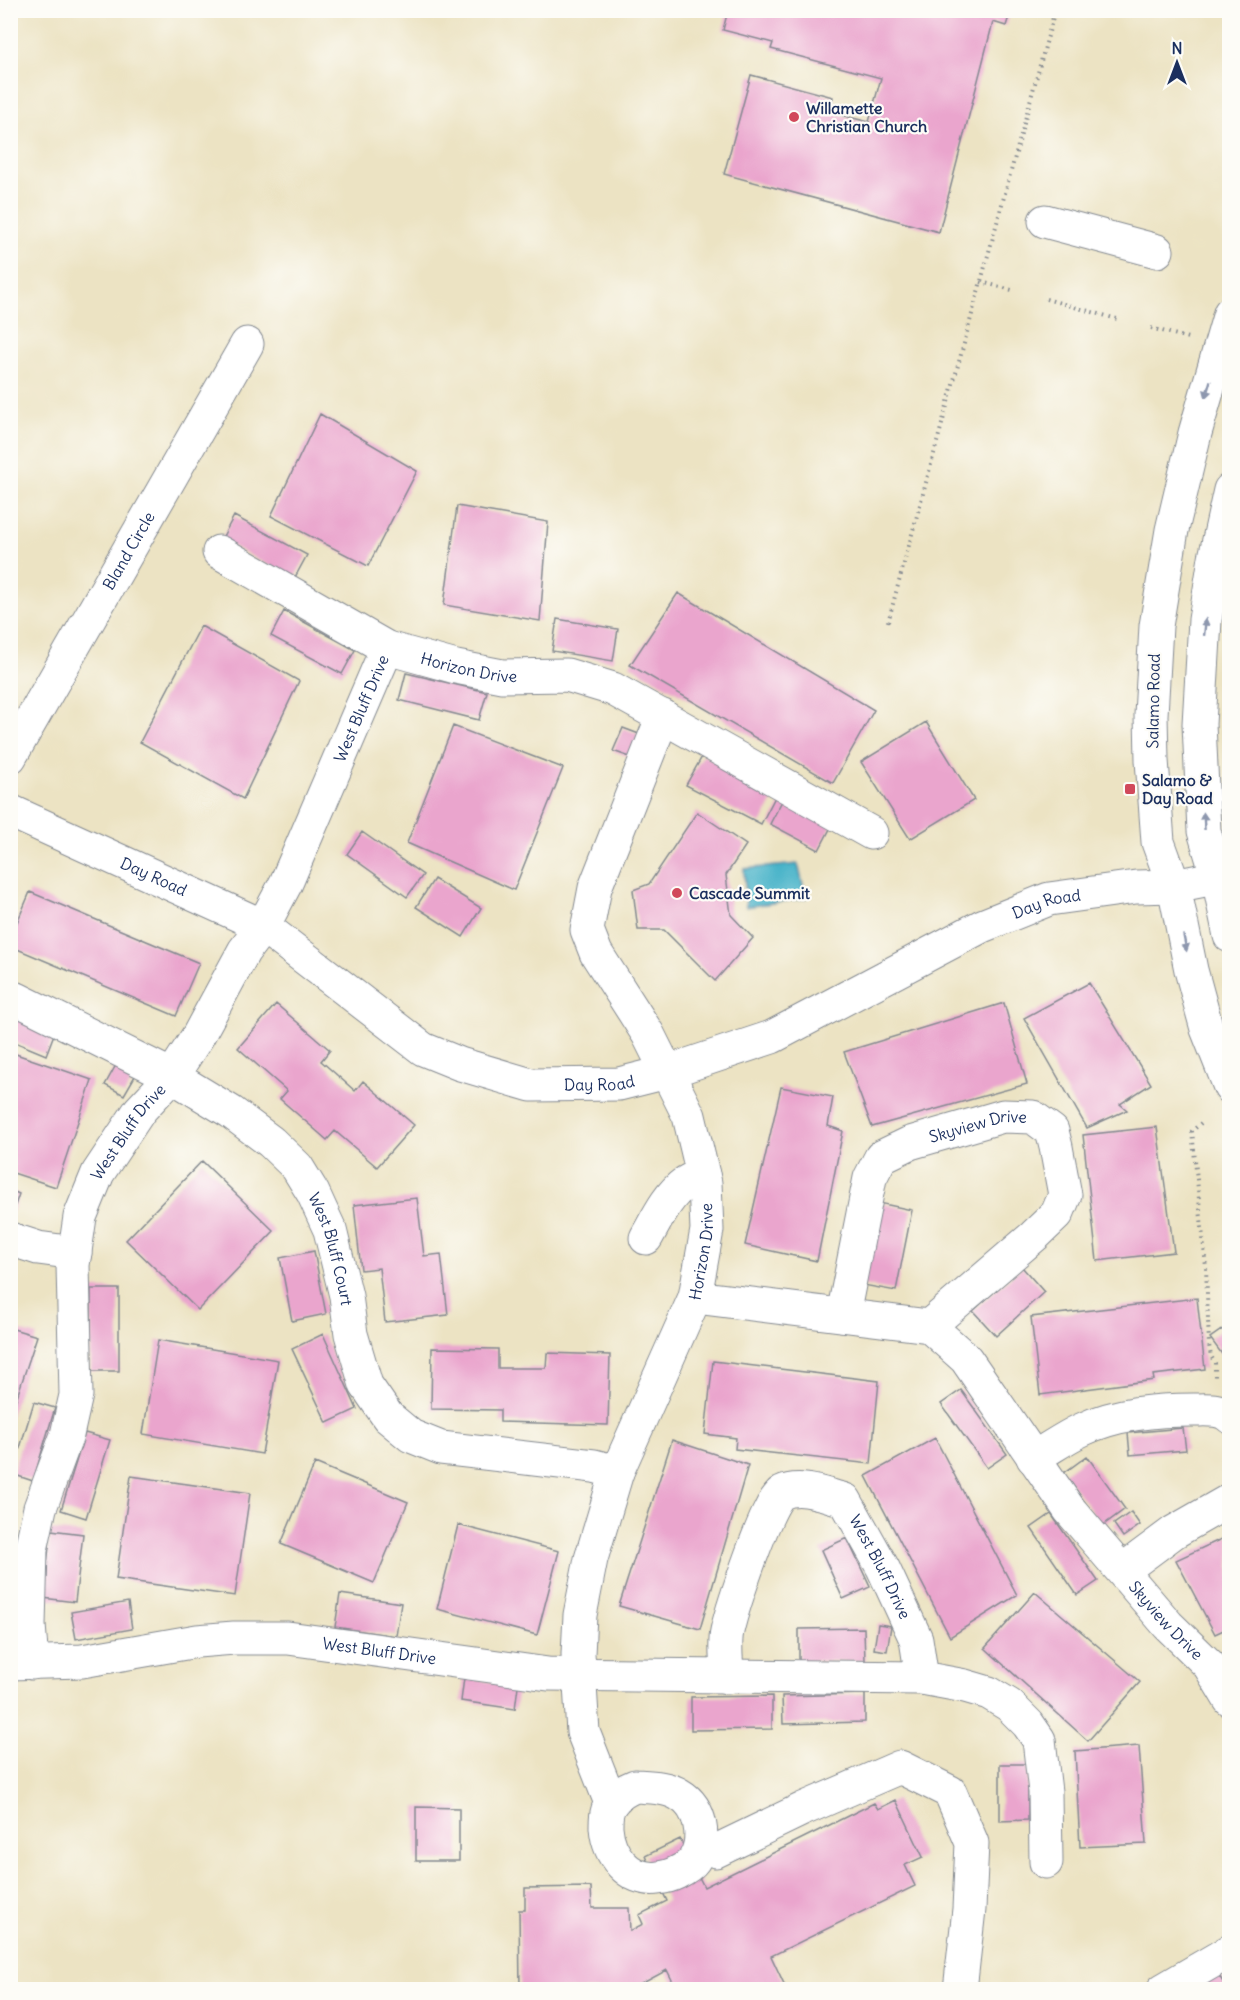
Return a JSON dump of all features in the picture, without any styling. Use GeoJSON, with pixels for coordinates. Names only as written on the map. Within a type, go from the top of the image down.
{"type":"FeatureCollection","features":[{"type":"Feature","properties":{"kind":"street"},"geometry":{"type":"LineString","coordinates":[[1045,221],[1157,251]]}},
{"type":"Feature","properties":{"kind":"street","name":"Salamo Road"},"geometry":{"type":"LineString","coordinates":[[1230,313],[1180,492],[1164,572],[1156,626],[1151,715],[1158,842],[1174,886],[1196,990],[1230,1087]]}},
{"type":"Feature","properties":{"kind":"street","name":"Bland Circle"},"geometry":{"type":"LineString","coordinates":[[10,757],[247,344]]}},
{"type":"Feature","properties":{"kind":"street"},"geometry":{"type":"LineString","coordinates":[[1230,490],[1215,558],[1205,620],[1200,714],[1204,831],[1224,877],[1230,936]]}},
{"type":"Feature","properties":{"kind":"street","name":"Horizon Drive"},"geometry":{"type":"LineString","coordinates":[[219,552],[387,648],[456,667],[502,676],[567,675],[613,689],[871,833]]}},
{"type":"Feature","properties":{"kind":"street","name":"West Bluff Drive"},"geometry":{"type":"LineString","coordinates":[[387,648],[286,883],[263,926],[244,951],[198,1036],[172,1076],[140,1110],[98,1173],[80,1217],[74,1265],[76,1395],[67,1435],[40,1508],[31,1550],[29,1625],[21,1663],[82,1660],[197,1641],[288,1638],[548,1674],[922,1678],[965,1686],[988,1693],[1009,1705],[1028,1724],[1039,1740],[1045,1792],[1046,1862]]}},
{"type":"Feature","properties":{"kind":"street","name":"Horizon Drive"},"geometry":{"type":"LineString","coordinates":[[611,1803],[583,1732],[579,1676],[580,1615],[591,1559],[617,1472],[695,1297],[707,1230],[705,1183],[689,1116],[648,1034],[596,953],[587,930],[595,888],[663,716]]}},
{"type":"Feature","properties":{"kind":"street","name":"Day Road"},"geometry":{"type":"LineString","coordinates":[[10,811],[263,926],[423,1049],[460,1064],[531,1085],[619,1084],[667,1072],[772,1037],[982,926],[1049,899],[1136,887],[1174,886],[1224,877]]}},
{"type":"Feature","properties":{"kind":"street","name":"West Bluff Court"},"geometry":{"type":"LineString","coordinates":[[17,999],[172,1076],[231,1112],[271,1142],[297,1167],[308,1184],[330,1230],[346,1296],[351,1334],[366,1385],[388,1417],[411,1436],[441,1448],[594,1466],[617,1472]]}},
{"type":"Feature","properties":{"kind":"street","name":"Skyview Drive"},"geometry":{"type":"LineString","coordinates":[[843,1315],[870,1178],[881,1157],[910,1143],[1003,1116],[1032,1117],[1052,1131],[1065,1195],[1057,1214],[929,1326],[966,1359],[1069,1509],[1168,1625],[1209,1665],[1230,1700]]}},
{"type":"Feature","properties":{"kind":"street"},"geometry":{"type":"LineString","coordinates":[[646,1238],[663,1207],[674,1194],[686,1182],[703,1175]]}},
{"type":"Feature","properties":{"kind":"street"},"geometry":{"type":"LineString","coordinates":[[10,1239],[38,1248],[75,1253]]}},
{"type":"Feature","properties":{"kind":"street"},"geometry":{"type":"LineString","coordinates":[[695,1297],[929,1326]]}},
{"type":"Feature","properties":{"kind":"street"},"geometry":{"type":"LineString","coordinates":[[1032,1458],[1082,1430],[1122,1416],[1167,1410],[1221,1413]]}},
{"type":"Feature","properties":{"kind":"street","name":"West Bluff Drive"},"geometry":{"type":"LineString","coordinates":[[727,1677],[727,1633],[756,1543],[769,1510],[778,1495],[793,1489],[845,1500],[883,1568],[915,1639],[922,1678]]}},
{"type":"Feature","properties":{"kind":"street","name":"Skyview Drive"},"geometry":{"type":"LineString","coordinates":[[1123,1570],[1174,1532],[1230,1500]]}},
{"type":"Feature","properties":{"kind":"street"},"geometry":{"type":"LineString","coordinates":[[700,1846],[716,1851],[803,1809],[900,1767],[950,1792],[972,1843],[969,1909],[960,1989]]}},
{"type":"Feature","properties":{"kind":"street"},"geometry":{"type":"LineString","coordinates":[[635,1786],[658,1788],[681,1795],[695,1809],[701,1828],[700,1846],[694,1861],[671,1876],[653,1878],[634,1875],[621,1864],[611,1850],[606,1814],[611,1803],[620,1793],[635,1786]]}},
{"type":"Feature","properties":{"kind":"street"},"geometry":{"type":"LineString","coordinates":[[1163,1989],[1230,1951]]}},
{"type":"Feature","properties":{"kind":"path"},"geometry":{"type":"LineString","coordinates":[[888,622],[1055,10]]}},
{"type":"Feature","properties":{"kind":"path"},"geometry":{"type":"LineString","coordinates":[[981,282],[1012,290]]}},
{"type":"Feature","properties":{"kind":"path"},"geometry":{"type":"LineString","coordinates":[[1046,299],[1117,319]]}},
{"type":"Feature","properties":{"kind":"path"},"geometry":{"type":"LineString","coordinates":[[1151,328],[1187,337]]}},
{"type":"Feature","properties":{"kind":"path"},"geometry":{"type":"LineString","coordinates":[[1202,1123],[1192,1131],[1206,1267],[1209,1345],[1215,1363],[1221,1413]]}},
{"type":"Feature","properties":{"kind":"water"},"geometry":{"type":"Polygon","coordinates":[[[798,864],[806,898],[746,907],[744,869],[798,864]]]}},
{"type":"Feature","properties":{"kind":"building","name":"Willamette Christian Church"},"geometry":{"type":"Polygon","coordinates":[[[728,10],[1011,10],[1006,26],[993,22],[939,232],[724,174],[751,75],[833,97],[829,112],[869,122],[881,78],[771,49],[773,43],[723,30],[728,10]]]}},
{"type":"Feature","properties":{"kind":"building"},"geometry":{"type":"Polygon","coordinates":[[[320,414],[417,471],[368,566],[271,516],[320,414]]]}},
{"type":"Feature","properties":{"kind":"building"},"geometry":{"type":"Polygon","coordinates":[[[457,506],[548,522],[540,621],[444,605],[457,506]]]}},
{"type":"Feature","properties":{"kind":"building"},"geometry":{"type":"Polygon","coordinates":[[[234,516],[307,555],[294,579],[221,540],[234,516]]]}},
{"type":"Feature","properties":{"kind":"building"},"geometry":{"type":"Polygon","coordinates":[[[678,593],[874,710],[833,783],[630,665],[678,593]]]}},
{"type":"Feature","properties":{"kind":"building"},"geometry":{"type":"Polygon","coordinates":[[[284,611],[355,650],[342,674],[271,636],[284,611]]]}},
{"type":"Feature","properties":{"kind":"building"},"geometry":{"type":"Polygon","coordinates":[[[557,619],[618,629],[613,661],[552,651],[557,619]]]}},
{"type":"Feature","properties":{"kind":"building"},"geometry":{"type":"Polygon","coordinates":[[[201,626],[299,681],[243,799],[140,742],[201,626]]]}},
{"type":"Feature","properties":{"kind":"building"},"geometry":{"type":"Polygon","coordinates":[[[406,673],[487,692],[479,720],[399,700],[406,673]]]}},
{"type":"Feature","properties":{"kind":"building"},"geometry":{"type":"Polygon","coordinates":[[[926,722],[974,800],[910,839],[861,762],[926,722]]]}},
{"type":"Feature","properties":{"kind":"building"},"geometry":{"type":"Polygon","coordinates":[[[453,726],[563,768],[514,890],[407,843],[453,726]]]}},
{"type":"Feature","properties":{"kind":"building"},"geometry":{"type":"Polygon","coordinates":[[[623,728],[639,734],[630,757],[613,751],[623,728]]]}},
{"type":"Feature","properties":{"kind":"building"},"geometry":{"type":"Polygon","coordinates":[[[703,755],[777,793],[761,824],[686,785],[703,755]]]}},
{"type":"Feature","properties":{"kind":"building"},"geometry":{"type":"Polygon","coordinates":[[[783,799],[832,825],[819,850],[770,824],[783,799]]]}},
{"type":"Feature","properties":{"kind":"building"},"geometry":{"type":"Polygon","coordinates":[[[697,812],[746,845],[726,875],[731,915],[753,938],[715,981],[664,930],[638,930],[633,890],[649,884],[697,812]]]}},
{"type":"Feature","properties":{"kind":"building"},"geometry":{"type":"Polygon","coordinates":[[[362,832],[423,875],[407,897],[347,854],[362,832]]]}},
{"type":"Feature","properties":{"kind":"building"},"geometry":{"type":"Polygon","coordinates":[[[434,879],[481,908],[463,937],[416,907],[434,879]]]}},
{"type":"Feature","properties":{"kind":"building"},"geometry":{"type":"Polygon","coordinates":[[[30,892],[199,963],[176,1016],[10,946],[10,939],[30,892]]]}},
{"type":"Feature","properties":{"kind":"building"},"geometry":{"type":"Polygon","coordinates":[[[1089,983],[1151,1084],[1120,1104],[1127,1110],[1087,1128],[1024,1018],[1089,983]]]}},
{"type":"Feature","properties":{"kind":"building"},"geometry":{"type":"Polygon","coordinates":[[[1004,1003],[1027,1084],[872,1127],[844,1052],[1004,1003]]]}},
{"type":"Feature","properties":{"kind":"building"},"geometry":{"type":"Polygon","coordinates":[[[276,1004],[330,1050],[321,1061],[355,1091],[363,1081],[414,1125],[377,1167],[335,1131],[327,1140],[280,1099],[287,1091],[238,1048],[276,1004]]]}},
{"type":"Feature","properties":{"kind":"building"},"geometry":{"type":"Polygon","coordinates":[[[10,1010],[56,1029],[46,1055],[10,1040],[10,1010]]]}},
{"type":"Feature","properties":{"kind":"building"},"geometry":{"type":"Polygon","coordinates":[[[10,1052],[92,1080],[56,1187],[10,1172],[10,1052]]]}},
{"type":"Feature","properties":{"kind":"building"},"geometry":{"type":"Polygon","coordinates":[[[116,1065],[135,1076],[124,1095],[105,1085],[116,1065]]]}},
{"type":"Feature","properties":{"kind":"building"},"geometry":{"type":"Polygon","coordinates":[[[781,1087],[833,1097],[828,1126],[843,1131],[817,1261],[745,1245],[781,1087]]]}},
{"type":"Feature","properties":{"kind":"building"},"geometry":{"type":"Polygon","coordinates":[[[1157,1127],[1174,1252],[1097,1261],[1083,1135],[1157,1127]]]}},
{"type":"Feature","properties":{"kind":"building"},"geometry":{"type":"Polygon","coordinates":[[[202,1161],[274,1231],[198,1310],[126,1240],[202,1161]]]}},
{"type":"Feature","properties":{"kind":"building"},"geometry":{"type":"Polygon","coordinates":[[[10,1190],[19,1194],[11,1217],[10,1217],[10,1190]]]}},
{"type":"Feature","properties":{"kind":"building"},"geometry":{"type":"Polygon","coordinates":[[[417,1198],[424,1256],[441,1254],[448,1315],[385,1322],[379,1268],[361,1270],[354,1205],[417,1198]]]}},
{"type":"Feature","properties":{"kind":"building"},"geometry":{"type":"Polygon","coordinates":[[[879,1203],[912,1210],[896,1291],[863,1285],[879,1203]]]}},
{"type":"Feature","properties":{"kind":"building"},"geometry":{"type":"Polygon","coordinates":[[[314,1251],[326,1314],[292,1321],[280,1258],[314,1251]]]}},
{"type":"Feature","properties":{"kind":"building"},"geometry":{"type":"Polygon","coordinates":[[[1022,1267],[1044,1292],[996,1336],[973,1311],[1022,1267]]]}},
{"type":"Feature","properties":{"kind":"building"},"geometry":{"type":"Polygon","coordinates":[[[91,1289],[119,1289],[119,1371],[91,1371],[91,1289]]]}},
{"type":"Feature","properties":{"kind":"building"},"geometry":{"type":"Polygon","coordinates":[[[1197,1298],[1205,1369],[1153,1375],[1154,1380],[1040,1395],[1031,1317],[1197,1298]]]}},
{"type":"Feature","properties":{"kind":"building"},"geometry":{"type":"Polygon","coordinates":[[[1230,1324],[1230,1365],[1210,1338],[1230,1324]]]}},
{"type":"Feature","properties":{"kind":"building"},"geometry":{"type":"Polygon","coordinates":[[[10,1328],[37,1336],[11,1415],[10,1415],[10,1328]]]}},
{"type":"Feature","properties":{"kind":"building"},"geometry":{"type":"Polygon","coordinates":[[[323,1334],[357,1409],[327,1423],[292,1349],[323,1334]]]}},
{"type":"Feature","properties":{"kind":"building"},"geometry":{"type":"Polygon","coordinates":[[[158,1340],[278,1360],[262,1454],[143,1434],[158,1340]]]}},
{"type":"Feature","properties":{"kind":"building"},"geometry":{"type":"Polygon","coordinates":[[[432,1348],[498,1349],[498,1368],[546,1368],[547,1353],[610,1355],[608,1425],[500,1422],[500,1410],[431,1409],[432,1348]]]}},
{"type":"Feature","properties":{"kind":"building"},"geometry":{"type":"Polygon","coordinates":[[[713,1361],[879,1381],[871,1464],[735,1449],[736,1438],[705,1434],[713,1361]]]}},
{"type":"Feature","properties":{"kind":"building"},"geometry":{"type":"Polygon","coordinates":[[[961,1390],[1007,1454],[987,1468],[941,1404],[961,1390]]]}},
{"type":"Feature","properties":{"kind":"building"},"geometry":{"type":"Polygon","coordinates":[[[34,1402],[55,1408],[33,1481],[12,1474],[34,1402]]]}},
{"type":"Feature","properties":{"kind":"building"},"geometry":{"type":"Polygon","coordinates":[[[1183,1428],[1186,1450],[1130,1455],[1128,1433],[1183,1428]]]}},
{"type":"Feature","properties":{"kind":"building"},"geometry":{"type":"Polygon","coordinates":[[[85,1433],[110,1440],[86,1518],[61,1510],[85,1433]]]}},
{"type":"Feature","properties":{"kind":"building"},"geometry":{"type":"Polygon","coordinates":[[[935,1438],[1017,1595],[950,1637],[866,1476],[935,1438]]]}},
{"type":"Feature","properties":{"kind":"building"},"geometry":{"type":"Polygon","coordinates":[[[672,1440],[748,1465],[700,1629],[619,1606],[672,1440]]]}},
{"type":"Feature","properties":{"kind":"building"},"geometry":{"type":"Polygon","coordinates":[[[1087,1456],[1125,1509],[1102,1526],[1064,1473],[1087,1456]]]}},
{"type":"Feature","properties":{"kind":"building"},"geometry":{"type":"Polygon","coordinates":[[[315,1463],[408,1502],[374,1583],[281,1544],[315,1463]]]}},
{"type":"Feature","properties":{"kind":"building"},"geometry":{"type":"Polygon","coordinates":[[[131,1476],[250,1493],[235,1596],[116,1579],[131,1476]]]}},
{"type":"Feature","properties":{"kind":"building"},"geometry":{"type":"Polygon","coordinates":[[[1131,1512],[1140,1525],[1123,1537],[1114,1524],[1131,1512]]]}},
{"type":"Feature","properties":{"kind":"building"},"geometry":{"type":"Polygon","coordinates":[[[1051,1514],[1098,1581],[1077,1595],[1031,1528],[1051,1514]]]}},
{"type":"Feature","properties":{"kind":"building"},"geometry":{"type":"Polygon","coordinates":[[[458,1525],[559,1551],[537,1635],[437,1609],[458,1525]]]}},
{"type":"Feature","properties":{"kind":"building"},"geometry":{"type":"Polygon","coordinates":[[[51,1530],[83,1534],[75,1602],[43,1598],[51,1530]]]}},
{"type":"Feature","properties":{"kind":"building"},"geometry":{"type":"Polygon","coordinates":[[[1230,1535],[1230,1627],[1215,1634],[1176,1560],[1230,1535]]]}},
{"type":"Feature","properties":{"kind":"building"},"geometry":{"type":"Polygon","coordinates":[[[847,1538],[870,1587],[843,1599],[821,1550],[847,1538]]]}},
{"type":"Feature","properties":{"kind":"building"},"geometry":{"type":"Polygon","coordinates":[[[1035,1592],[1140,1682],[1088,1741],[985,1648],[1035,1592]]]}},
{"type":"Feature","properties":{"kind":"building"},"geometry":{"type":"Polygon","coordinates":[[[340,1594],[401,1603],[396,1636],[335,1627],[340,1594]]]}},
{"type":"Feature","properties":{"kind":"building"},"geometry":{"type":"Polygon","coordinates":[[[128,1602],[132,1629],[76,1639],[71,1612],[128,1602]]]}},
{"type":"Feature","properties":{"kind":"building"},"geometry":{"type":"Polygon","coordinates":[[[878,1624],[891,1626],[887,1651],[874,1649],[878,1624]]]}},
{"type":"Feature","properties":{"kind":"building"},"geometry":{"type":"Polygon","coordinates":[[[864,1628],[865,1661],[799,1661],[799,1629],[864,1628]]]}},
{"type":"Feature","properties":{"kind":"building"},"geometry":{"type":"Polygon","coordinates":[[[464,1678],[518,1686],[515,1709],[461,1701],[464,1678]]]}},
{"type":"Feature","properties":{"kind":"building"},"geometry":{"type":"Polygon","coordinates":[[[865,1694],[865,1722],[783,1724],[782,1696],[865,1694]]]}},
{"type":"Feature","properties":{"kind":"building"},"geometry":{"type":"Polygon","coordinates":[[[772,1696],[772,1729],[691,1730],[691,1697],[772,1696]]]}},
{"type":"Feature","properties":{"kind":"building"},"geometry":{"type":"Polygon","coordinates":[[[1139,1746],[1146,1844],[1080,1847],[1075,1751],[1139,1746]]]}},
{"type":"Feature","properties":{"kind":"building"},"geometry":{"type":"Polygon","coordinates":[[[1000,1764],[1028,1764],[1028,1820],[1000,1821],[1000,1764]]]}},
{"type":"Feature","properties":{"kind":"building"},"geometry":{"type":"Polygon","coordinates":[[[896,1800],[923,1857],[905,1865],[915,1886],[771,1956],[785,1986],[777,1990],[677,1990],[667,1970],[630,1990],[520,1990],[519,1910],[525,1910],[525,1888],[591,1887],[592,1908],[629,1908],[630,1931],[643,1924],[639,1915],[667,1901],[645,1856],[680,1839],[704,1887],[874,1803],[878,1809],[896,1800]]]}},
{"type":"Feature","properties":{"kind":"building"},"geometry":{"type":"Polygon","coordinates":[[[416,1807],[459,1808],[459,1861],[416,1861],[416,1807]]]}},
{"type":"Feature","properties":{"kind":"building"},"geometry":{"type":"Polygon","coordinates":[[[1218,1974],[1228,1990],[1193,1990],[1218,1974]]]}},
{"type":"Feature","properties":{"kind":"place","name":"Willamette Christian Church"},"geometry":{"type":"Point","coordinates":[794,117]}},
{"type":"Feature","properties":{"kind":"place","name":"Salamo & Day Road"},"geometry":{"type":"Point","coordinates":[1130,789]}},
{"type":"Feature","properties":{"kind":"place","name":"Cascade Summit"},"geometry":{"type":"Point","coordinates":[677,893]}}]}
